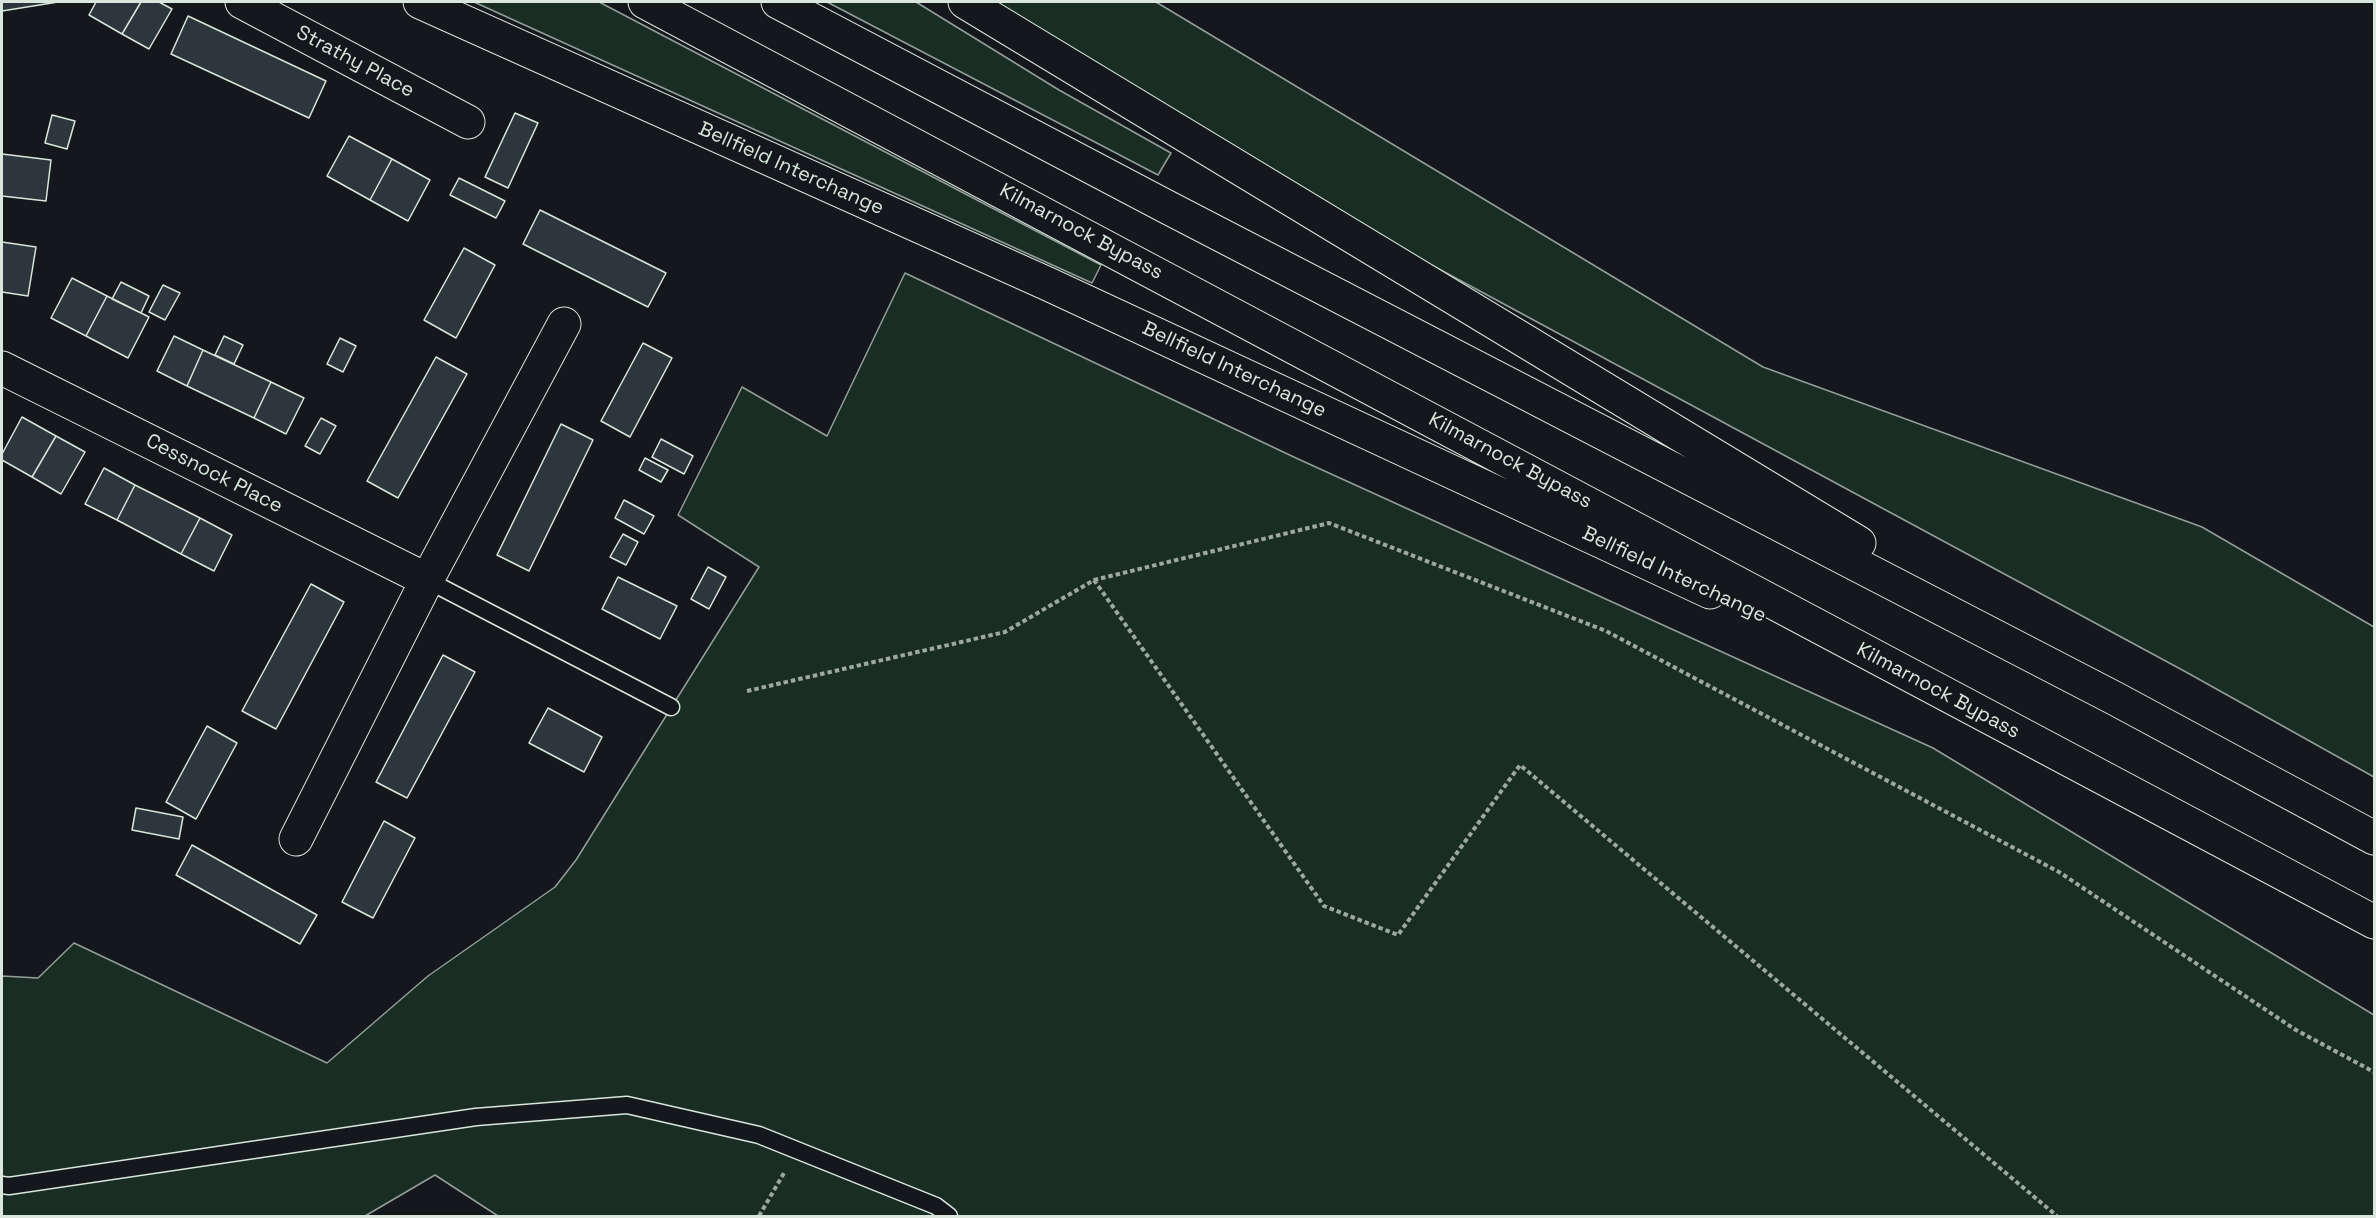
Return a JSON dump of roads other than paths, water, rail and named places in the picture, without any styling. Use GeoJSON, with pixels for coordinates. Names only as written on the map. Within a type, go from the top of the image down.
{"type":"FeatureCollection","features":[{"type":"Feature","properties":{"kind":"main road","name":"Strathy Place"},"geometry":{"type":"LineString","coordinates":[[242,2],[468,122]]}},
{"type":"Feature","properties":{"kind":"main road","name":"Bellfield Interchange"},"geometry":{"type":"LineString","coordinates":[[420,2],[1048,284],[2043,747]]}},
{"type":"Feature","properties":{"kind":"main road","name":"Kilmarnock Bypass"},"geometry":{"type":"LineString","coordinates":[[645,2],[2374,922]]}},
{"type":"Feature","properties":{"kind":"main road"},"geometry":{"type":"LineString","coordinates":[[778,2],[1178,213],[2116,699],[2374,838]]}},
{"type":"Feature","properties":{"kind":"main road"},"geometry":{"type":"LineString","coordinates":[[965,2],[2116,699]]}},
{"type":"Feature","properties":{"kind":"main road"},"geometry":{"type":"LineString","coordinates":[[296,839],[427,580],[564,324]]}},
{"type":"Feature","properties":{"kind":"main road","name":"Cessnock Place"},"geometry":{"type":"LineString","coordinates":[[2,368],[427,580]]}},
{"type":"Feature","properties":{"kind":"lane","name":"Cessnock Place"},"geometry":{"type":"LineString","coordinates":[[427,580],[671,707]]}},
{"type":"Feature","properties":{"kind":"lane"},"geometry":{"type":"LineString","coordinates":[[2,1185],[9,1186],[476,1117],[627,1105],[759,1135],[936,1206],[949,1216]]}}]}
